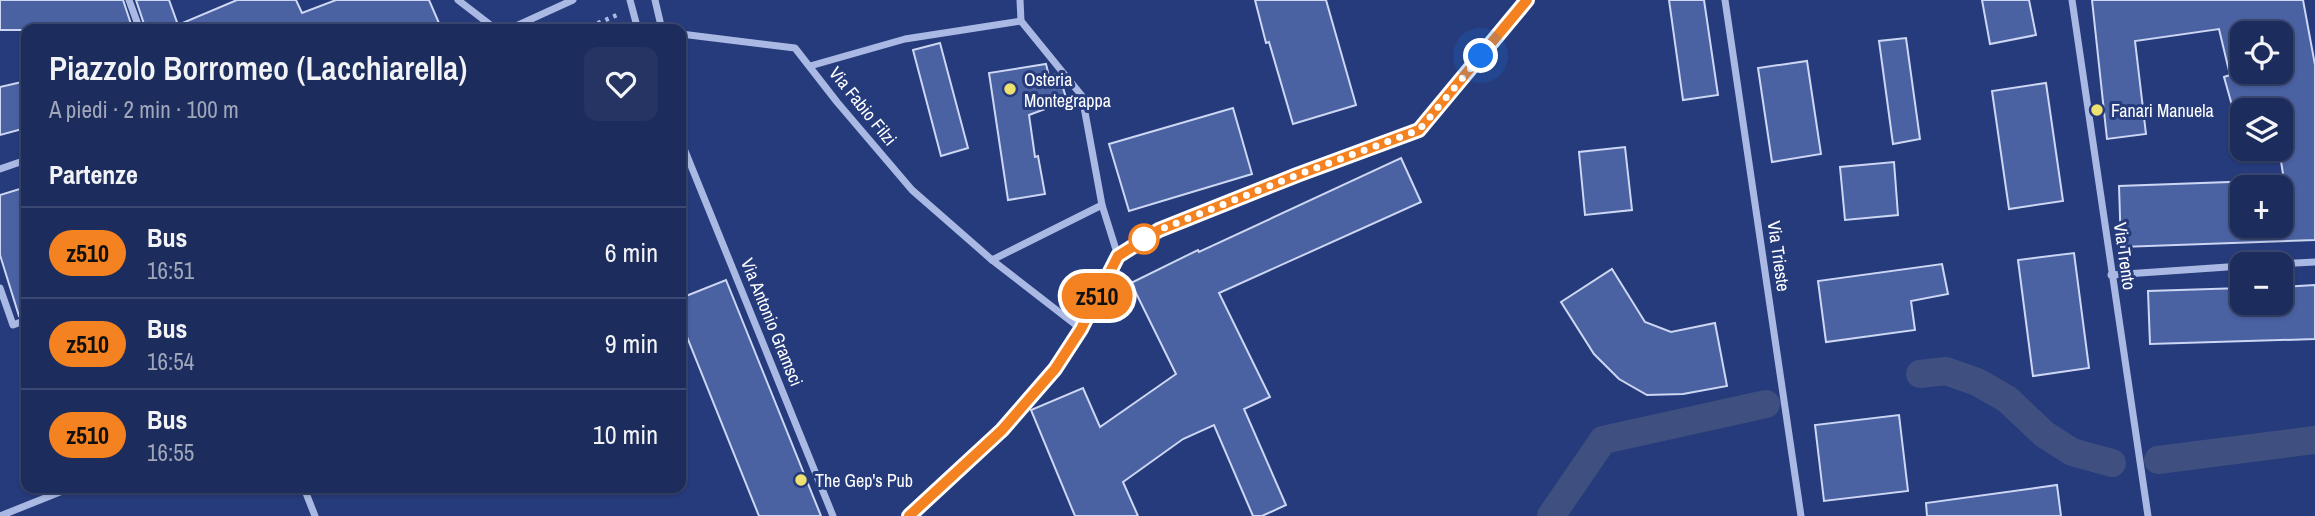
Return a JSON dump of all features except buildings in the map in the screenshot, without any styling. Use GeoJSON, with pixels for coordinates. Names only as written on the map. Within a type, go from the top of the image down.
{"type":"FeatureCollection","features":[{"type":"Feature","properties":{"kind":"street"},"geometry":{"type":"LineString","coordinates":[[129,0],[138,24]]}},
{"type":"Feature","properties":{"kind":"street"},"geometry":{"type":"LineString","coordinates":[[458,0],[489,24]]}},
{"type":"Feature","properties":{"kind":"street"},"geometry":{"type":"LineString","coordinates":[[521,24],[573,0]]}},
{"type":"Feature","properties":{"kind":"street"},"geometry":{"type":"LineString","coordinates":[[655,0],[661,24]]}},
{"type":"Feature","properties":{"kind":"street"},"geometry":{"type":"LineString","coordinates":[[1020,0],[1021,21],[1082,96],[1102,205],[1118,256]]}},
{"type":"Feature","properties":{"kind":"street"},"geometry":{"type":"LineString","coordinates":[[909,516],[1002,430],[1055,369],[1081,329],[1118,256],[1159,230],[1419,130],[1527,0]]}},
{"type":"Feature","properties":{"kind":"street","name":"Via Trieste"},"geometry":{"type":"LineString","coordinates":[[1725,0],[1801,516]]}},
{"type":"Feature","properties":{"kind":"street","name":"Via Trento"},"geometry":{"type":"LineString","coordinates":[[2073,0],[2148,516]]}},
{"type":"Feature","properties":{"kind":"street"},"geometry":{"type":"LineString","coordinates":[[631,3],[636,24]]}},
{"type":"Feature","properties":{"kind":"street"},"geometry":{"type":"LineString","coordinates":[[810,66],[905,39],[1021,21]]}},
{"type":"Feature","properties":{"kind":"street","name":"Via Fabio Filzi"},"geometry":{"type":"LineString","coordinates":[[686,35],[795,48],[912,190],[992,260],[1081,329]]}},
{"type":"Feature","properties":{"kind":"street","name":"Via Antonio Gramsci"},"geometry":{"type":"LineString","coordinates":[[686,153],[833,516]]}},
{"type":"Feature","properties":{"kind":"street"},"geometry":{"type":"LineString","coordinates":[[0,169],[21,162]]}},
{"type":"Feature","properties":{"kind":"street"},"geometry":{"type":"LineString","coordinates":[[992,260],[1102,205]]}},
{"type":"Feature","properties":{"kind":"street"},"geometry":{"type":"LineString","coordinates":[[2293,263],[2315,262]]}},
{"type":"Feature","properties":{"kind":"street"},"geometry":{"type":"LineString","coordinates":[[2111,275],[2230,267]]}},
{"type":"Feature","properties":{"kind":"street"},"geometry":{"type":"LineString","coordinates":[[1,290],[12,325],[21,322]]}},
{"type":"Feature","properties":{"kind":"street"},"geometry":{"type":"LineString","coordinates":[[0,516],[58,493]]}},
{"type":"Feature","properties":{"kind":"street"},"geometry":{"type":"LineString","coordinates":[[306,493],[315,516]]}},
{"type":"Feature","properties":{"kind":"path"},"geometry":{"type":"LineString","coordinates":[[596,24],[618,15],[631,3]]}},
{"type":"Feature","properties":{"kind":"waterway"},"geometry":{"type":"LineString","coordinates":[[1920,374],[1946,371],[1977,382],[2007,399],[2044,434],[2072,452],[2112,463]]}},
{"type":"Feature","properties":{"kind":"waterway"},"geometry":{"type":"LineString","coordinates":[[1551,516],[1603,440],[1766,404]]}},
{"type":"Feature","properties":{"kind":"waterway"},"geometry":{"type":"LineString","coordinates":[[2158,460],[2315,440]]}},
{"type":"Feature","properties":{"kind":"bus line","name":"z510"},"geometry":{"type":"LineString","coordinates":[[909,516],[1002,430],[1055,369],[1081,329],[1118,256],[1159,230],[1419,130],[1527,0]]}},
{"type":"Feature","properties":{"kind":"place","name":"Osteria Montegrappa"},"geometry":{"type":"Point","coordinates":[1010,89]}},
{"type":"Feature","properties":{"kind":"place","name":"Fanari Manuela"},"geometry":{"type":"Point","coordinates":[2097,110]}},
{"type":"Feature","properties":{"kind":"place","name":"The Gep's Pub"},"geometry":{"type":"Point","coordinates":[801,480]}},
{"type":"Feature","properties":{"kind":"route"},"geometry":{"type":"LineString","coordinates":[[1144,239],[1138,243],[1159,230],[1419,130],[1481,56]]}}]}
